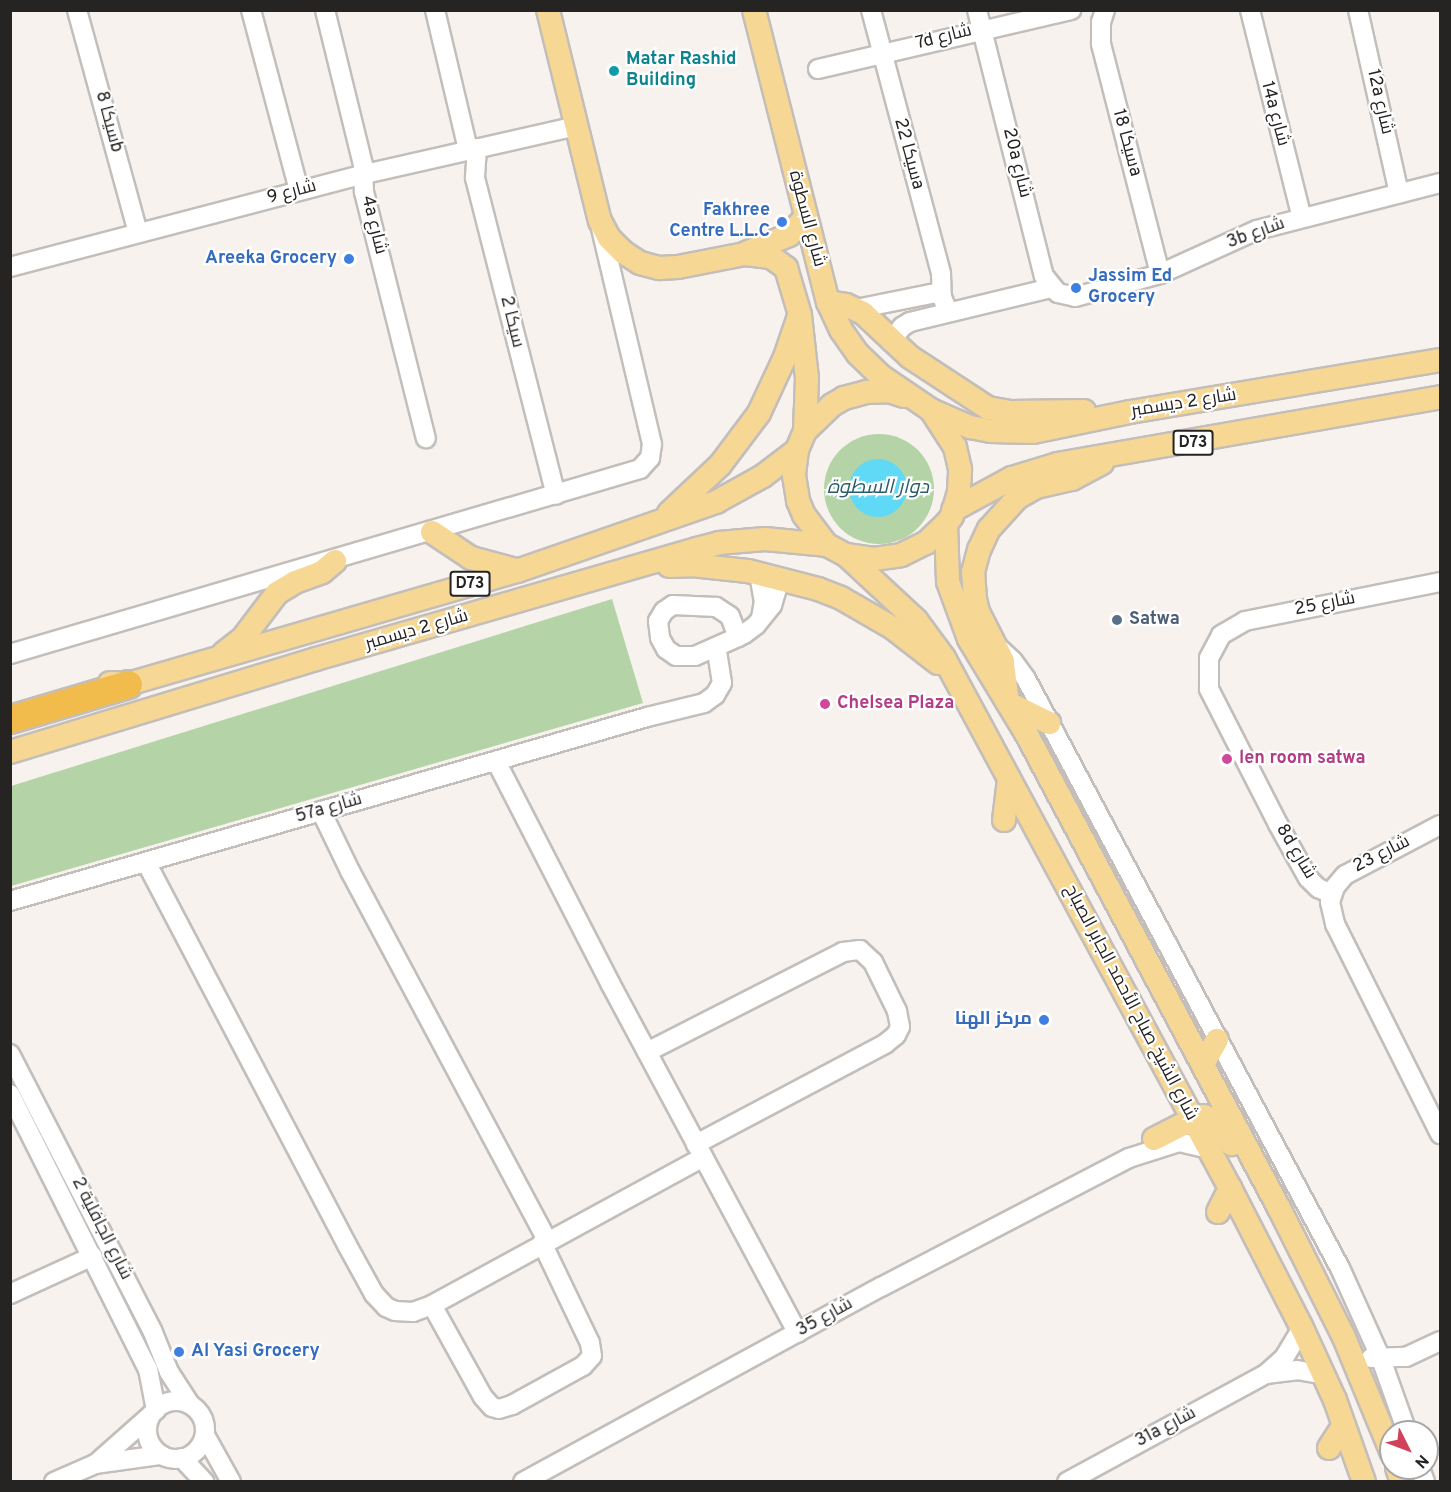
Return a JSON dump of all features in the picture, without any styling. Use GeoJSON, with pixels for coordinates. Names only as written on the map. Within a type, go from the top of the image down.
{"type":"FeatureCollection","features":[{"type":"Feature","properties":{"kind":"highway"},"geometry":{"type":"LineString","coordinates":[[10,719],[128,684]]}},
{"type":"Feature","properties":{"kind":"main road","name":"شارع السطوة"},"geometry":{"type":"LineString","coordinates":[[548,10],[600,221],[609,238],[622,252],[640,263],[659,268],[678,267],[745,254],[771,257],[786,268],[800,315],[807,360],[801,440]]}},
{"type":"Feature","properties":{"kind":"main road","name":"شارع السطوة"},"geometry":{"type":"LineString","coordinates":[[754,10],[828,302],[841,330],[858,354],[881,376],[911,398]]}},
{"type":"Feature","properties":{"kind":"main road"},"geometry":{"type":"LineString","coordinates":[[745,254],[789,235],[805,218]]}},
{"type":"Feature","properties":{"kind":"main road"},"geometry":{"type":"LineString","coordinates":[[828,302],[856,309],[868,317],[891,342],[988,408],[1011,412],[1130,412]]}},
{"type":"Feature","properties":{"kind":"main road"},"geometry":{"type":"LineString","coordinates":[[659,522],[704,482],[735,447],[773,387],[800,315]]}},
{"type":"Feature","properties":{"kind":"main road","name":"شارع 2 ديسمبر"},"geometry":{"type":"LineString","coordinates":[[931,410],[970,427],[1012,433],[1065,427],[1130,412],[1440,360]]}},
{"type":"Feature","properties":{"kind":"main road"},"geometry":{"type":"LineString","coordinates":[[866,392],[889,392],[911,398],[931,410],[945,428],[957,458],[959,491],[950,517],[926,543],[901,555],[874,559],[837,550],[804,515],[798,501],[794,476],[801,440],[832,405],[844,398],[866,392]]}},
{"type":"Feature","properties":{"kind":"main road","name":"D73"},"geometry":{"type":"LineString","coordinates":[[950,517],[1012,478],[1058,464],[1115,456],[1440,397]]}},
{"type":"Feature","properties":{"kind":"main road","name":"شارع 2 ديسمبر"},"geometry":{"type":"LineString","coordinates":[[10,705],[78,687],[128,684],[517,571],[659,522],[740,490],[801,440]]}},
{"type":"Feature","properties":{"kind":"main road"},"geometry":{"type":"LineString","coordinates":[[1049,723],[1008,703],[1003,661],[978,612],[973,586],[976,558],[989,529],[1008,505],[1026,492],[1072,479],[1115,456]]}},
{"type":"Feature","properties":{"kind":"main road","name":"شارع الشيخ صباح الأحمد الجابر الصباح"},"geometry":{"type":"LineString","coordinates":[[950,517],[945,562],[953,602],[969,639],[1008,703],[1279,1208],[1351,1353],[1379,1420]]}},
{"type":"Feature","properties":{"kind":"main road"},"geometry":{"type":"LineString","coordinates":[[432,532],[471,558],[517,571]]}},
{"type":"Feature","properties":{"kind":"main road","name":"شارع 2 ديسمبر"},"geometry":{"type":"LineString","coordinates":[[10,752],[316,659],[697,549],[742,540],[788,539],[837,550]]}},
{"type":"Feature","properties":{"kind":"main road","name":"شارع الشيخ صباح الأحمد الجابر الصباح"},"geometry":{"type":"LineString","coordinates":[[837,550],[916,620],[955,678],[1230,1188],[1302,1328],[1324,1375],[1364,1482]]}},
{"type":"Feature","properties":{"kind":"main road"},"geometry":{"type":"LineString","coordinates":[[216,658],[243,638],[277,593],[295,582],[322,572],[335,561]]}},
{"type":"Feature","properties":{"kind":"main road"},"geometry":{"type":"LineString","coordinates":[[640,566],[692,565],[769,576],[833,595],[865,611],[925,652],[955,678]]}},
{"type":"Feature","properties":{"kind":"main road"},"geometry":{"type":"LineString","coordinates":[[1004,820],[1009,779]]}},
{"type":"Feature","properties":{"kind":"main road"},"geometry":{"type":"LineString","coordinates":[[1203,1064],[1217,1040]]}},
{"type":"Feature","properties":{"kind":"main road"},"geometry":{"type":"LineString","coordinates":[[1154,1139],[1192,1119],[1209,1117],[1218,1122],[1259,1195],[1279,1208]]}},
{"type":"Feature","properties":{"kind":"main road"},"geometry":{"type":"LineString","coordinates":[[1218,1212],[1230,1188]]}},
{"type":"Feature","properties":{"kind":"main road"},"geometry":{"type":"LineString","coordinates":[[1329,1448],[1344,1425]]}},
{"type":"Feature","properties":{"kind":"street","name":"سيكا 8b"},"geometry":{"type":"LineString","coordinates":[[77,10],[138,233]]}},
{"type":"Feature","properties":{"kind":"street"},"geometry":{"type":"LineString","coordinates":[[250,10],[299,191]]}},
{"type":"Feature","properties":{"kind":"street","name":"4a شارع"},"geometry":{"type":"LineString","coordinates":[[325,10],[365,174],[364,192],[426,438]]}},
{"type":"Feature","properties":{"kind":"street","name":"سيكا 2"},"geometry":{"type":"LineString","coordinates":[[435,10],[472,149],[475,178],[556,495]]}},
{"type":"Feature","properties":{"kind":"street","name":"سيكا 22a"},"geometry":{"type":"LineString","coordinates":[[871,10],[941,274],[944,304]]}},
{"type":"Feature","properties":{"kind":"street","name":"20a شارع"},"geometry":{"type":"LineString","coordinates":[[977,10],[1044,276],[1051,288]]}},
{"type":"Feature","properties":{"kind":"street","name":"7d شارع"},"geometry":{"type":"LineString","coordinates":[[818,69],[1071,10]]}},
{"type":"Feature","properties":{"kind":"street","name":"سيكا 18a"},"geometry":{"type":"LineString","coordinates":[[1105,10],[1101,22],[1101,44],[1160,274]]}},
{"type":"Feature","properties":{"kind":"street","name":"14a شارع"},"geometry":{"type":"LineString","coordinates":[[1250,10],[1302,218]]}},
{"type":"Feature","properties":{"kind":"street","name":"12a شارع"},"geometry":{"type":"LineString","coordinates":[[1358,10],[1399,193]]}},
{"type":"Feature","properties":{"kind":"street","name":"شارع 9"},"geometry":{"type":"LineString","coordinates":[[10,267],[365,174],[576,126]]}},
{"type":"Feature","properties":{"kind":"street","name":"3b شارع"},"geometry":{"type":"LineString","coordinates":[[1051,288],[1058,293],[1075,297],[1184,266],[1242,236],[1302,218],[1440,183]]}},
{"type":"Feature","properties":{"kind":"street","name":"شارع السطوة"},"geometry":{"type":"LineString","coordinates":[[556,495],[634,471],[650,458],[652,444],[600,221]]}},
{"type":"Feature","properties":{"kind":"street"},"geometry":{"type":"LineString","coordinates":[[891,342],[906,324],[944,304],[1051,288]]}},
{"type":"Feature","properties":{"kind":"street"},"geometry":{"type":"LineString","coordinates":[[856,309],[932,293],[944,304]]}},
{"type":"Feature","properties":{"kind":"street"},"geometry":{"type":"LineString","coordinates":[[10,654],[556,495]]}},
{"type":"Feature","properties":{"kind":"street"},"geometry":{"type":"LineString","coordinates":[[738,637],[730,616],[716,607],[678,603],[664,611],[658,626],[666,649],[683,657],[711,649],[738,637],[761,620],[769,576]]}},
{"type":"Feature","properties":{"kind":"street","name":"شارع 25"},"geometry":{"type":"LineString","coordinates":[[1216,642],[1228,629],[1245,621],[1440,582]]}},
{"type":"Feature","properties":{"kind":"street","name":"8d شارع"},"geometry":{"type":"LineString","coordinates":[[1216,642],[1207,668],[1209,689],[1304,872],[1318,888],[1332,894],[1330,910],[1335,924],[1437,1120],[1440,1134]]}},
{"type":"Feature","properties":{"kind":"street"},"geometry":{"type":"LineString","coordinates":[[996,645],[1020,670],[1340,1268],[1381,1359],[1403,1420]]}},
{"type":"Feature","properties":{"kind":"street","name":"57a شارع"},"geometry":{"type":"LineString","coordinates":[[10,901],[647,717],[704,703],[715,695],[722,676],[711,649]]}},
{"type":"Feature","properties":{"kind":"street"},"geometry":{"type":"LineString","coordinates":[[496,761],[647,1052],[798,1333]]}},
{"type":"Feature","properties":{"kind":"street"},"geometry":{"type":"LineString","coordinates":[[321,811],[544,1241],[590,1343],[592,1356],[583,1366],[506,1408],[492,1407],[483,1397],[432,1305]]}},
{"type":"Feature","properties":{"kind":"street","name":"شارع 23"},"geometry":{"type":"LineString","coordinates":[[1332,894],[1339,880],[1351,870],[1440,825]]}},
{"type":"Feature","properties":{"kind":"street"},"geometry":{"type":"LineString","coordinates":[[146,862],[374,1294],[379,1301],[394,1311],[413,1312],[432,1305],[885,1044],[896,1035],[900,1027],[897,1011],[873,962],[860,950],[843,952],[647,1052]]}},
{"type":"Feature","properties":{"kind":"street","name":"شارع الجافلية 2"},"geometry":{"type":"LineString","coordinates":[[10,1054],[152,1330],[170,1372],[190,1404]]}},
{"type":"Feature","properties":{"kind":"street","name":"شارع الجافلية 2"},"geometry":{"type":"LineString","coordinates":[[10,1094],[148,1369],[153,1412]]}},
{"type":"Feature","properties":{"kind":"street","name":"شارع 35"},"geometry":{"type":"LineString","coordinates":[[523,1482],[1129,1158],[1154,1139],[1174,1117],[1181,1098]]}},
{"type":"Feature","properties":{"kind":"street","name":"شارع 35"},"geometry":{"type":"LineString","coordinates":[[1129,1158],[1179,1142],[1209,1149]]}},
{"type":"Feature","properties":{"kind":"street"},"geometry":{"type":"LineString","coordinates":[[10,1294],[93,1256]]}},
{"type":"Feature","properties":{"kind":"street","name":"31a شارع"},"geometry":{"type":"LineString","coordinates":[[1066,1482],[1266,1374],[1284,1358],[1302,1328]]}},
{"type":"Feature","properties":{"kind":"street"},"geometry":{"type":"LineString","coordinates":[[1351,1353],[1381,1359],[1406,1357],[1440,1341]]}},
{"type":"Feature","properties":{"kind":"street"},"geometry":{"type":"LineString","coordinates":[[1375,1408],[1388,1378],[1406,1357]]}},
{"type":"Feature","properties":{"kind":"street","name":"31a شارع"},"geometry":{"type":"LineString","coordinates":[[1266,1374],[1298,1370],[1324,1375]]}},
{"type":"Feature","properties":{"kind":"street"},"geometry":{"type":"LineString","coordinates":[[95,1464],[153,1412],[172,1401],[190,1404],[202,1417],[205,1435],[231,1482]]}},
{"type":"Feature","properties":{"kind":"street"},"geometry":{"type":"LineString","coordinates":[[153,1412],[148,1437],[161,1455]]}},
{"type":"Feature","properties":{"kind":"street"},"geometry":{"type":"LineString","coordinates":[[54,1482],[95,1464],[161,1455],[182,1458],[197,1450],[205,1435]]}},
{"type":"Feature","properties":{"kind":"street"},"geometry":{"type":"LineString","coordinates":[[182,1458],[204,1482]]}},
{"type":"Feature","properties":{"kind":"green space"},"geometry":{"type":"Polygon","coordinates":[[[879,434],[900,438],[918,450],[930,468],[934,489],[930,510],[918,528],[900,540],[879,544],[858,540],[840,528],[828,510],[824,489],[828,468],[840,450],[858,438],[879,434]]]}},
{"type":"Feature","properties":{"kind":"green space"},"geometry":{"type":"Polygon","coordinates":[[[612,599],[643,703],[11,886],[11,786],[612,599]]]}},
{"type":"Feature","properties":{"kind":"water","name":"دوار السطوة"},"geometry":{"type":"Polygon","coordinates":[[[872,459],[884,459],[899,467],[907,482],[907,494],[899,509],[884,517],[872,517],[857,509],[849,494],[849,482],[857,467],[872,459]]]}},
{"type":"Feature","properties":{"kind":"place","name":"Matar Rashid Building"},"geometry":{"type":"Point","coordinates":[614,71]}},
{"type":"Feature","properties":{"kind":"place","name":"Fakhree Centre L.L.C"},"geometry":{"type":"Point","coordinates":[782,222]}},
{"type":"Feature","properties":{"kind":"place","name":"Areeka Grocery"},"geometry":{"type":"Point","coordinates":[349,259]}},
{"type":"Feature","properties":{"kind":"place","name":"Jassim Ed Grocery"},"geometry":{"type":"Point","coordinates":[1076,288]}},
{"type":"Feature","properties":{"kind":"place","name":"Satwa"},"geometry":{"type":"Point","coordinates":[1117,620]}},
{"type":"Feature","properties":{"kind":"place","name":"Chelsea Plaza"},"geometry":{"type":"Point","coordinates":[825,704]}},
{"type":"Feature","properties":{"kind":"place","name":"len room satwa"},"geometry":{"type":"Point","coordinates":[1227,759]}},
{"type":"Feature","properties":{"kind":"place","name":"مركز الهنا"},"geometry":{"type":"Point","coordinates":[1044,1020]}},
{"type":"Feature","properties":{"kind":"place","name":"Al Yasi Grocery"},"geometry":{"type":"Point","coordinates":[179,1352]}}]}
